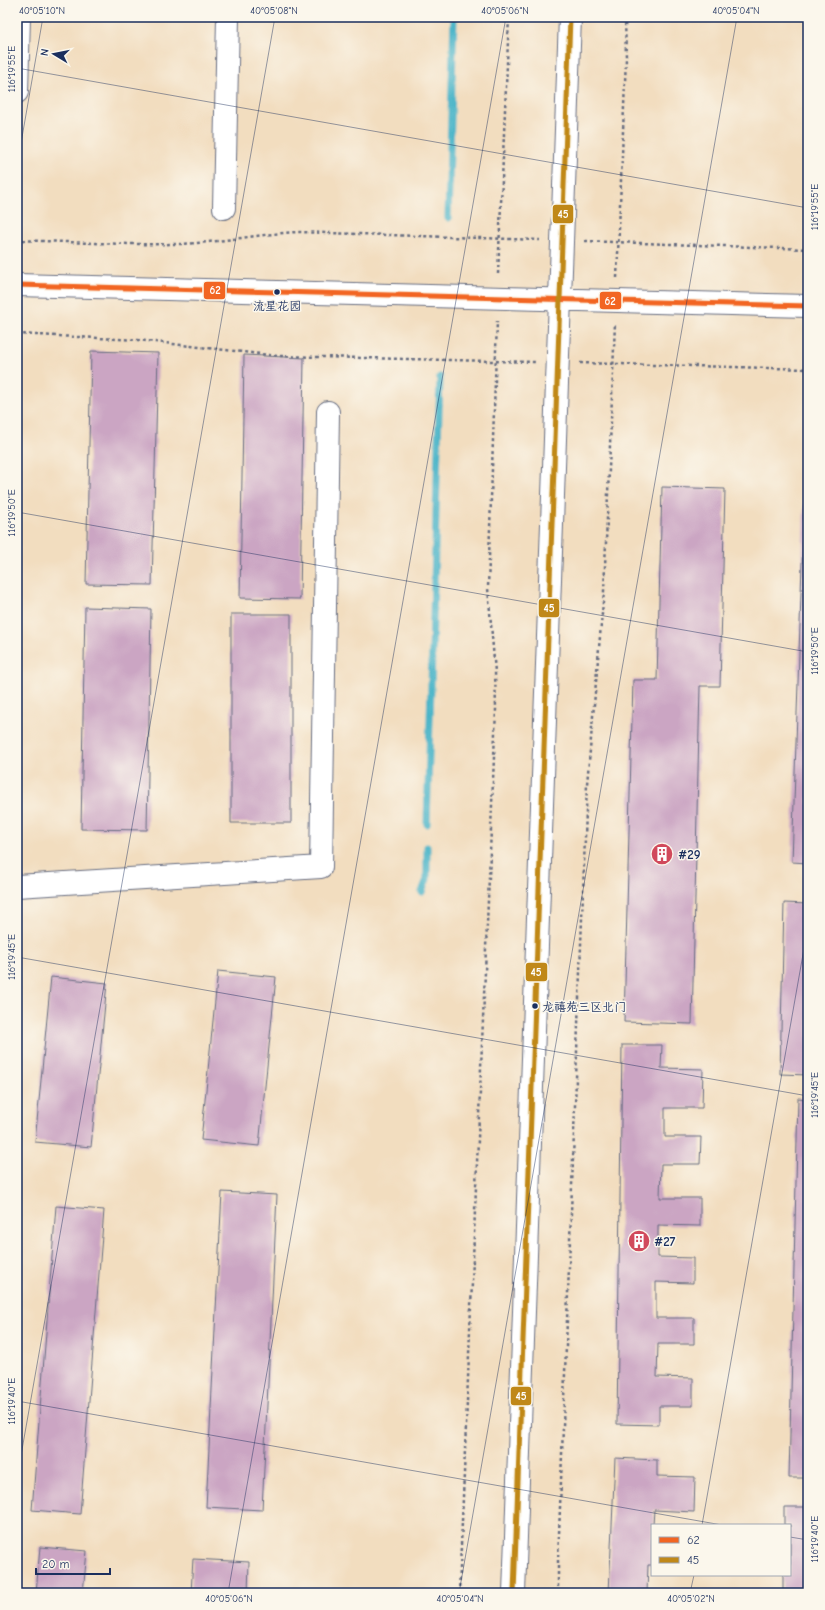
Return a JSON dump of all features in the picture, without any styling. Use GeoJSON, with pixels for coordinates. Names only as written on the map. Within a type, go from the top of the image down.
{"type":"FeatureCollection","features":[{"type":"Feature","properties":{"kind":"street"},"geometry":{"type":"LineString","coordinates":[[17,92],[19,17]]}},
{"type":"Feature","properties":{"kind":"street"},"geometry":{"type":"LineString","coordinates":[[224,208],[228,17]]}},
{"type":"Feature","properties":{"kind":"street"},"geometry":{"type":"LineString","coordinates":[[514,1593],[570,17]]}},
{"type":"Feature","properties":{"kind":"street"},"geometry":{"type":"LineString","coordinates":[[17,285],[808,306]]}},
{"type":"Feature","properties":{"kind":"street"},"geometry":{"type":"LineString","coordinates":[[17,886],[321,867],[328,412]]}},
{"type":"Feature","properties":{"kind":"path"},"geometry":{"type":"LineString","coordinates":[[500,226],[509,17]]}},
{"type":"Feature","properties":{"kind":"path"},"geometry":{"type":"LineString","coordinates":[[619,232],[626,58],[625,17]]}},
{"type":"Feature","properties":{"kind":"path"},"geometry":{"type":"LineString","coordinates":[[17,240],[177,244],[209,242],[271,233],[298,232],[466,238]]}},
{"type":"Feature","properties":{"kind":"path"},"geometry":{"type":"LineString","coordinates":[[651,244],[808,249]]}},
{"type":"Feature","properties":{"kind":"path"},"geometry":{"type":"LineString","coordinates":[[17,334],[138,340],[278,356],[461,360]]}},
{"type":"Feature","properties":{"kind":"path"},"geometry":{"type":"LineString","coordinates":[[645,365],[808,369]]}},
{"type":"Feature","properties":{"kind":"path"},"geometry":{"type":"LineString","coordinates":[[459,1593],[496,709],[495,672],[488,588],[495,372]]}},
{"type":"Feature","properties":{"kind":"path"},"geometry":{"type":"LineString","coordinates":[[558,1593],[587,784],[604,591],[613,375]]}},
{"type":"Feature","properties":{"kind":"building"},"geometry":{"type":"Polygon","coordinates":[[[91,351],[158,353],[152,585],[86,584],[91,351]]]}},
{"type":"Feature","properties":{"kind":"building"},"geometry":{"type":"Polygon","coordinates":[[[244,355],[304,358],[300,599],[240,598],[244,355]]]}},
{"type":"Feature","properties":{"kind":"building","name":"#29"},"geometry":{"type":"Polygon","coordinates":[[[662,487],[725,489],[720,686],[700,686],[692,1024],[624,1022],[633,680],[657,680],[662,487]]]}},
{"type":"Feature","properties":{"kind":"building"},"geometry":{"type":"Polygon","coordinates":[[[804,505],[808,505],[808,863],[792,862],[804,505]]]}},
{"type":"Feature","properties":{"kind":"building"},"geometry":{"type":"Polygon","coordinates":[[[85,607],[151,609],[147,830],[81,829],[85,607]]]}},
{"type":"Feature","properties":{"kind":"building"},"geometry":{"type":"Polygon","coordinates":[[[231,614],[291,614],[291,823],[231,823],[231,614]]]}},
{"type":"Feature","properties":{"kind":"building"},"geometry":{"type":"Polygon","coordinates":[[[784,903],[808,904],[808,1075],[780,1074],[784,903]]]}},
{"type":"Feature","properties":{"kind":"building"},"geometry":{"type":"Polygon","coordinates":[[[218,971],[276,977],[259,1146],[201,1140],[218,971]]]}},
{"type":"Feature","properties":{"kind":"building"},"geometry":{"type":"Polygon","coordinates":[[[51,977],[107,983],[91,1147],[35,1142],[51,977]]]}},
{"type":"Feature","properties":{"kind":"building","name":"#27"},"geometry":{"type":"Polygon","coordinates":[[[622,1045],[662,1045],[661,1068],[703,1069],[702,1108],[665,1108],[665,1137],[701,1137],[700,1164],[661,1164],[660,1198],[700,1198],[700,1226],[658,1225],[658,1257],[693,1258],[693,1283],[656,1282],[656,1318],[694,1318],[694,1344],[658,1344],[657,1377],[693,1378],[693,1406],[659,1406],[659,1425],[617,1424],[622,1045]]]}},
{"type":"Feature","properties":{"kind":"building"},"geometry":{"type":"Polygon","coordinates":[[[798,1098],[808,1099],[808,1478],[789,1478],[798,1098]]]}},
{"type":"Feature","properties":{"kind":"building"},"geometry":{"type":"Polygon","coordinates":[[[222,1192],[277,1195],[262,1510],[206,1507],[222,1192]]]}},
{"type":"Feature","properties":{"kind":"building"},"geometry":{"type":"Polygon","coordinates":[[[56,1206],[104,1210],[80,1514],[32,1510],[56,1206]]]}},
{"type":"Feature","properties":{"kind":"building"},"geometry":{"type":"Polygon","coordinates":[[[615,1458],[657,1460],[657,1476],[695,1477],[694,1512],[654,1510],[653,1524],[651,1524],[651,1565],[648,1565],[647,1593],[609,1593],[615,1458]]]}},
{"type":"Feature","properties":{"kind":"building"},"geometry":{"type":"Polygon","coordinates":[[[784,1507],[808,1507],[808,1593],[783,1593],[783,1576],[791,1576],[791,1524],[784,1524],[784,1507]]]}},
{"type":"Feature","properties":{"kind":"building"},"geometry":{"type":"Polygon","coordinates":[[[40,1547],[87,1551],[83,1593],[36,1593],[40,1547]]]}},
{"type":"Feature","properties":{"kind":"building"},"geometry":{"type":"Polygon","coordinates":[[[193,1559],[249,1562],[248,1593],[191,1593],[193,1559]]]}},
{"type":"Feature","properties":{"kind":"waterway"},"geometry":{"type":"LineString","coordinates":[[448,218],[454,17]]}},
{"type":"Feature","properties":{"kind":"waterway"},"geometry":{"type":"LineString","coordinates":[[427,824],[440,377]]}},
{"type":"Feature","properties":{"kind":"waterway"},"geometry":{"type":"LineString","coordinates":[[422,892],[427,879],[427,847]]}},
{"type":"Feature","properties":{"kind":"transit line","name":"45"},"geometry":{"type":"LineString","coordinates":[[514,1593],[570,17]]}},
{"type":"Feature","properties":{"kind":"transit line","name":"62"},"geometry":{"type":"LineString","coordinates":[[17,285],[808,306]]}},
{"type":"Feature","properties":{"kind":"place","name":"流星花园"},"geometry":{"type":"Point","coordinates":[277,292]}},
{"type":"Feature","properties":{"kind":"place","name":"#29"},"geometry":{"type":"Point","coordinates":[662,854]}},
{"type":"Feature","properties":{"kind":"place","name":"龙禧苑三区北门"},"geometry":{"type":"Point","coordinates":[535,1006]}},
{"type":"Feature","properties":{"kind":"place","name":"#27"},"geometry":{"type":"Point","coordinates":[639,1241]}}]}
